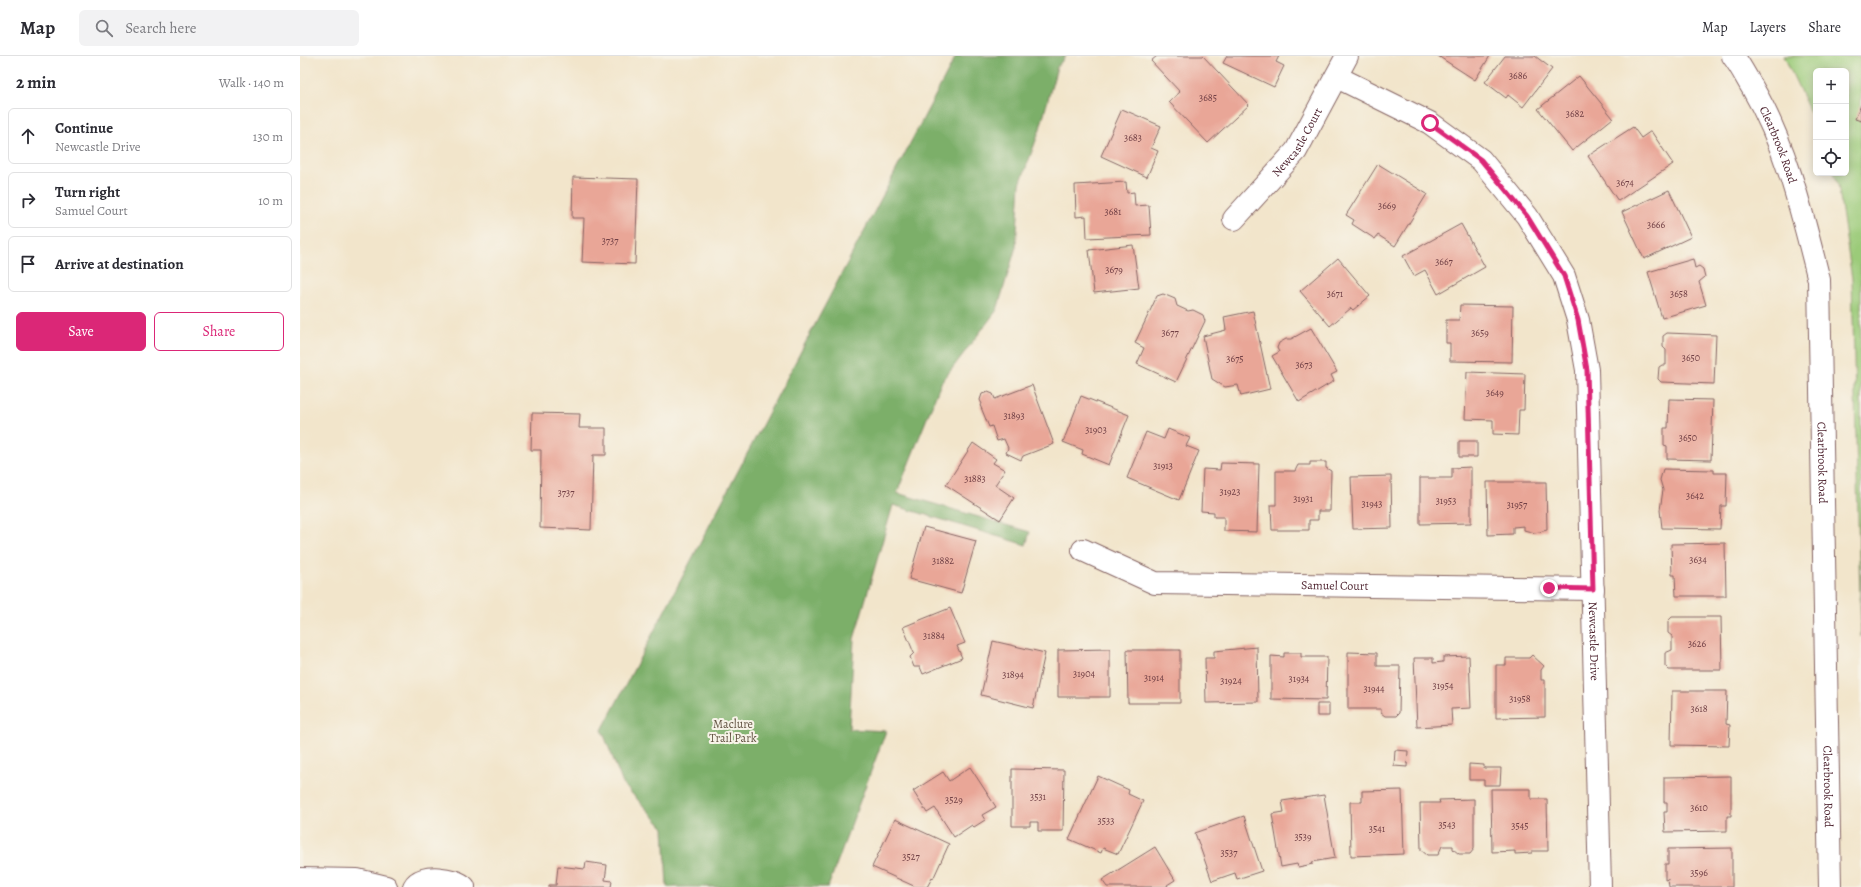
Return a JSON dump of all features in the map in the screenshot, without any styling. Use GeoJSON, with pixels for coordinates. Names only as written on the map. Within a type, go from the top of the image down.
{"type":"FeatureCollection","features":[{"type":"Feature","properties":{"kind":"street","name":"Newcastle Court"},"geometry":{"type":"LineString","coordinates":[[1234,219],[1296,151],[1347,56]]}},
{"type":"Feature","properties":{"kind":"street","name":"Clearbrook Road"},"geometry":{"type":"LineString","coordinates":[[1733,56],[1766,112],[1783,153],[1797,193],[1819,280],[1830,887]]}},
{"type":"Feature","properties":{"kind":"street","name":"Newcastle Drive"},"geometry":{"type":"LineString","coordinates":[[1337,77],[1430,123],[1481,160],[1527,216],[1564,276],[1578,320],[1587,370],[1600,887]]}},
{"type":"Feature","properties":{"kind":"street","name":"Samuel Court"},"geometry":{"type":"LineString","coordinates":[[1083,550],[1155,583],[1593,589]]}},
{"type":"Feature","properties":{"kind":"street"},"geometry":{"type":"LineString","coordinates":[[300,879],[357,880],[386,887]]}},
{"type":"Feature","properties":{"kind":"street"},"geometry":{"type":"LineString","coordinates":[[414,887],[415,884],[428,879],[458,881],[464,887]]}},
{"type":"Feature","properties":{"kind":"green space","name":"Maclure Trail Park"},"geometry":{"type":"Polygon","coordinates":[[[956,56],[1066,56],[1057,67],[1039,132],[1020,184],[1016,247],[997,310],[941,383],[897,493],[1030,532],[1026,545],[893,505],[854,639],[849,729],[886,731],[828,887],[667,887],[664,828],[623,784],[602,730],[956,56]]]}},
{"type":"Feature","properties":{"kind":"green space"},"geometry":{"type":"Polygon","coordinates":[[[1784,56],[1861,56],[1861,637],[1852,279],[1838,184],[1835,176],[1849,176],[1849,68],[1813,68],[1813,119],[1784,56]]]}},
{"type":"Feature","properties":{"kind":"building"},"geometry":{"type":"Polygon","coordinates":[[[1157,56],[1203,56],[1249,105],[1208,143],[1169,102],[1180,92],[1151,61],[1157,56]]]}},
{"type":"Feature","properties":{"kind":"building"},"geometry":{"type":"Polygon","coordinates":[[[1227,56],[1279,56],[1276,62],[1284,66],[1274,87],[1223,63],[1227,56]]]}},
{"type":"Feature","properties":{"kind":"building"},"geometry":{"type":"Polygon","coordinates":[[[1438,56],[1490,56],[1475,80],[1438,56]]]}},
{"type":"Feature","properties":{"kind":"building"},"geometry":{"type":"Polygon","coordinates":[[[1505,56],[1535,56],[1552,69],[1523,107],[1508,95],[1506,98],[1485,82],[1505,56]]]}},
{"type":"Feature","properties":{"kind":"building"},"geometry":{"type":"Polygon","coordinates":[[[1579,76],[1613,118],[1572,151],[1538,109],[1579,76]]]}},
{"type":"Feature","properties":{"kind":"building"},"geometry":{"type":"Polygon","coordinates":[[[1861,105],[1861,121],[1855,119],[1861,105]]]}},
{"type":"Feature","properties":{"kind":"building"},"geometry":{"type":"Polygon","coordinates":[[[1122,109],[1161,126],[1151,148],[1158,151],[1147,177],[1101,156],[1122,109]]]}},
{"type":"Feature","properties":{"kind":"building"},"geometry":{"type":"Polygon","coordinates":[[[1633,127],[1641,138],[1651,131],[1673,164],[1618,201],[1588,156],[1633,127]]]}},
{"type":"Feature","properties":{"kind":"building"},"geometry":{"type":"Polygon","coordinates":[[[1378,164],[1427,194],[1395,246],[1378,235],[1375,239],[1352,224],[1354,220],[1346,215],[1378,164]]]}},
{"type":"Feature","properties":{"kind":"building"},"geometry":{"type":"Polygon","coordinates":[[[573,177],[638,179],[635,264],[582,262],[584,218],[572,218],[573,177]]]}},
{"type":"Feature","properties":{"kind":"building"},"geometry":{"type":"Polygon","coordinates":[[[1126,182],[1127,193],[1134,192],[1135,206],[1149,205],[1151,235],[1087,238],[1086,216],[1076,217],[1075,185],[1126,182]]]}},
{"type":"Feature","properties":{"kind":"building"},"geometry":{"type":"Polygon","coordinates":[[[1669,190],[1691,237],[1644,259],[1622,212],[1669,190]]]}},
{"type":"Feature","properties":{"kind":"building"},"geometry":{"type":"Polygon","coordinates":[[[1461,224],[1485,267],[1438,294],[1425,270],[1414,276],[1403,256],[1461,224]]]}},
{"type":"Feature","properties":{"kind":"building"},"geometry":{"type":"Polygon","coordinates":[[[1133,245],[1139,288],[1094,293],[1089,250],[1133,245]]]}},
{"type":"Feature","properties":{"kind":"building"},"geometry":{"type":"Polygon","coordinates":[[[1338,258],[1370,296],[1353,310],[1351,308],[1330,326],[1300,291],[1338,258]]]}},
{"type":"Feature","properties":{"kind":"building"},"geometry":{"type":"Polygon","coordinates":[[[1693,259],[1695,268],[1699,266],[1703,269],[1705,277],[1699,282],[1706,305],[1662,318],[1648,272],[1693,259]]]}},
{"type":"Feature","properties":{"kind":"building"},"geometry":{"type":"Polygon","coordinates":[[[1163,294],[1175,299],[1177,306],[1188,311],[1193,310],[1203,315],[1205,321],[1176,382],[1137,364],[1144,348],[1135,343],[1157,296],[1163,294]]]}},
{"type":"Feature","properties":{"kind":"building"},"geometry":{"type":"Polygon","coordinates":[[[1460,305],[1513,306],[1512,362],[1450,361],[1450,343],[1446,343],[1446,320],[1459,320],[1460,305]]]}},
{"type":"Feature","properties":{"kind":"building"},"geometry":{"type":"Polygon","coordinates":[[[1253,311],[1270,389],[1241,396],[1238,385],[1225,387],[1212,379],[1203,336],[1226,330],[1224,317],[1253,311]]]}},
{"type":"Feature","properties":{"kind":"building"},"geometry":{"type":"Polygon","coordinates":[[[1311,328],[1337,372],[1331,375],[1334,381],[1299,402],[1272,356],[1279,352],[1277,348],[1279,343],[1286,339],[1291,339],[1311,328]]]}},
{"type":"Feature","properties":{"kind":"building"},"geometry":{"type":"Polygon","coordinates":[[[1667,333],[1716,335],[1714,384],[1661,382],[1658,379],[1659,367],[1666,365],[1666,350],[1663,347],[1663,336],[1667,333]]]}},
{"type":"Feature","properties":{"kind":"building"},"geometry":{"type":"Polygon","coordinates":[[[1467,372],[1525,374],[1524,410],[1519,410],[1518,435],[1493,434],[1493,420],[1465,419],[1467,372]]]}},
{"type":"Feature","properties":{"kind":"building"},"geometry":{"type":"Polygon","coordinates":[[[1032,385],[1054,444],[1023,456],[1021,460],[1006,453],[1008,448],[1004,439],[997,441],[992,426],[989,427],[980,405],[982,404],[980,400],[982,394],[988,392],[993,394],[995,399],[1032,385]]]}},
{"type":"Feature","properties":{"kind":"building"},"geometry":{"type":"Polygon","coordinates":[[[1081,396],[1129,415],[1109,465],[1082,454],[1083,450],[1063,442],[1081,396]]]}},
{"type":"Feature","properties":{"kind":"building"},"geometry":{"type":"Polygon","coordinates":[[[1669,399],[1713,400],[1711,460],[1667,459],[1667,446],[1664,445],[1664,428],[1668,428],[1669,399]]]}},
{"type":"Feature","properties":{"kind":"building"},"geometry":{"type":"Polygon","coordinates":[[[532,413],[580,414],[579,428],[606,428],[606,455],[593,455],[591,530],[540,528],[541,450],[531,450],[532,413]]]}},
{"type":"Feature","properties":{"kind":"building"},"geometry":{"type":"Polygon","coordinates":[[[1168,429],[1190,438],[1186,446],[1199,451],[1179,500],[1127,478],[1146,432],[1164,439],[1168,429]]]}},
{"type":"Feature","properties":{"kind":"building"},"geometry":{"type":"Polygon","coordinates":[[[1459,441],[1477,441],[1477,457],[1459,457],[1459,441]]]}},
{"type":"Feature","properties":{"kind":"building"},"geometry":{"type":"Polygon","coordinates":[[[973,443],[996,459],[993,463],[1005,470],[995,485],[1014,498],[1000,520],[946,485],[973,443]]]}},
{"type":"Feature","properties":{"kind":"building"},"geometry":{"type":"Polygon","coordinates":[[[1310,462],[1326,462],[1326,468],[1331,471],[1330,511],[1318,511],[1318,520],[1309,520],[1309,530],[1272,530],[1271,505],[1276,505],[1276,471],[1295,471],[1298,465],[1310,465],[1310,462]]]}},
{"type":"Feature","properties":{"kind":"building"},"geometry":{"type":"Polygon","coordinates":[[[1221,463],[1259,464],[1257,532],[1224,531],[1224,517],[1214,517],[1214,512],[1201,511],[1203,469],[1220,470],[1221,463]]]}},
{"type":"Feature","properties":{"kind":"building"},"geometry":{"type":"Polygon","coordinates":[[[1471,467],[1471,523],[1420,524],[1420,478],[1452,478],[1452,468],[1471,467]]]}},
{"type":"Feature","properties":{"kind":"building"},"geometry":{"type":"Polygon","coordinates":[[[1663,469],[1714,470],[1714,473],[1727,473],[1726,506],[1721,506],[1720,529],[1662,528],[1660,510],[1663,490],[1660,480],[1663,469]]]}},
{"type":"Feature","properties":{"kind":"building"},"geometry":{"type":"Polygon","coordinates":[[[1391,476],[1392,528],[1353,529],[1351,477],[1391,476]]]}},
{"type":"Feature","properties":{"kind":"building"},"geometry":{"type":"Polygon","coordinates":[[[1487,482],[1546,482],[1547,530],[1535,533],[1524,530],[1524,526],[1513,527],[1513,534],[1488,535],[1487,482]]]}},
{"type":"Feature","properties":{"kind":"building"},"geometry":{"type":"Polygon","coordinates":[[[924,527],[976,541],[961,593],[909,579],[924,527]]]}},
{"type":"Feature","properties":{"kind":"building"},"geometry":{"type":"Polygon","coordinates":[[[1725,543],[1726,596],[1676,596],[1675,575],[1672,575],[1671,544],[1725,543]]]}},
{"type":"Feature","properties":{"kind":"building"},"geometry":{"type":"Polygon","coordinates":[[[950,608],[965,643],[957,646],[962,658],[923,674],[920,667],[914,667],[910,657],[914,653],[903,627],[950,608]]]}},
{"type":"Feature","properties":{"kind":"building"},"geometry":{"type":"Polygon","coordinates":[[[1672,617],[1721,617],[1722,670],[1669,670],[1665,666],[1665,653],[1672,650],[1672,636],[1668,633],[1668,621],[1672,617]]]}},
{"type":"Feature","properties":{"kind":"building"},"geometry":{"type":"Polygon","coordinates":[[[993,641],[1045,653],[1033,708],[981,695],[993,641]]]}},
{"type":"Feature","properties":{"kind":"building"},"geometry":{"type":"Polygon","coordinates":[[[1257,647],[1258,702],[1206,703],[1205,658],[1214,658],[1214,651],[1257,647]]]}},
{"type":"Feature","properties":{"kind":"building"},"geometry":{"type":"Polygon","coordinates":[[[1110,649],[1110,697],[1058,697],[1058,650],[1110,649]]]}},
{"type":"Feature","properties":{"kind":"building"},"geometry":{"type":"Polygon","coordinates":[[[1127,650],[1180,650],[1180,703],[1128,703],[1127,650]]]}},
{"type":"Feature","properties":{"kind":"building"},"geometry":{"type":"Polygon","coordinates":[[[1348,652],[1377,653],[1377,666],[1400,666],[1399,713],[1396,716],[1385,716],[1381,713],[1381,709],[1348,709],[1348,652]]]}},
{"type":"Feature","properties":{"kind":"building"},"geometry":{"type":"Polygon","coordinates":[[[1284,653],[1301,653],[1301,657],[1327,657],[1326,700],[1271,699],[1271,656],[1284,657],[1284,653]]]}},
{"type":"Feature","properties":{"kind":"building"},"geometry":{"type":"Polygon","coordinates":[[[1532,655],[1544,666],[1541,670],[1541,680],[1545,680],[1545,717],[1496,718],[1496,665],[1506,665],[1506,658],[1529,658],[1532,655]]]}},
{"type":"Feature","properties":{"kind":"building"},"geometry":{"type":"Polygon","coordinates":[[[1469,656],[1471,708],[1451,709],[1452,725],[1417,727],[1414,658],[1433,658],[1433,663],[1443,662],[1443,657],[1469,656]]]}},
{"type":"Feature","properties":{"kind":"building"},"geometry":{"type":"Polygon","coordinates":[[[1672,691],[1727,691],[1726,724],[1730,725],[1729,746],[1671,745],[1672,691]]]}},
{"type":"Feature","properties":{"kind":"building"},"geometry":{"type":"Polygon","coordinates":[[[1317,704],[1329,704],[1329,716],[1317,716],[1317,704]]]}},
{"type":"Feature","properties":{"kind":"building"},"geometry":{"type":"Polygon","coordinates":[[[1395,750],[1408,751],[1407,767],[1394,766],[1395,750]]]}},
{"type":"Feature","properties":{"kind":"building"},"geometry":{"type":"Polygon","coordinates":[[[1469,764],[1484,765],[1484,768],[1501,768],[1500,785],[1484,785],[1484,780],[1469,780],[1469,764]]]}},
{"type":"Feature","properties":{"kind":"building"},"geometry":{"type":"Polygon","coordinates":[[[970,767],[996,807],[982,815],[985,820],[974,827],[972,825],[954,837],[935,808],[927,813],[913,791],[943,772],[949,781],[970,767]]]}},
{"type":"Feature","properties":{"kind":"building"},"geometry":{"type":"Polygon","coordinates":[[[1012,769],[1064,770],[1063,831],[1038,831],[1038,822],[1030,822],[1030,826],[1012,826],[1012,769]]]}},
{"type":"Feature","properties":{"kind":"building"},"geometry":{"type":"Polygon","coordinates":[[[1098,776],[1129,790],[1128,794],[1143,801],[1118,854],[1103,848],[1101,853],[1069,839],[1098,776]]]}},
{"type":"Feature","properties":{"kind":"building"},"geometry":{"type":"Polygon","coordinates":[[[1731,776],[1731,816],[1727,816],[1727,831],[1665,832],[1664,812],[1667,812],[1667,802],[1664,802],[1664,777],[1731,776]]]}},
{"type":"Feature","properties":{"kind":"building"},"geometry":{"type":"Polygon","coordinates":[[[1491,789],[1531,789],[1531,799],[1547,799],[1548,851],[1532,851],[1532,853],[1515,854],[1515,851],[1492,852],[1491,789]]]}},
{"type":"Feature","properties":{"kind":"building"},"geometry":{"type":"Polygon","coordinates":[[[1402,790],[1404,854],[1351,856],[1350,802],[1362,802],[1362,791],[1402,790]]]}},
{"type":"Feature","properties":{"kind":"building"},"geometry":{"type":"Polygon","coordinates":[[[1324,795],[1335,858],[1312,862],[1313,864],[1298,867],[1297,864],[1281,867],[1272,814],[1284,812],[1282,801],[1324,795]]]}},
{"type":"Feature","properties":{"kind":"building"},"geometry":{"type":"Polygon","coordinates":[[[1474,799],[1474,849],[1470,854],[1459,854],[1453,849],[1453,846],[1442,846],[1438,855],[1427,855],[1421,850],[1420,803],[1440,803],[1439,800],[1474,799]]]}},
{"type":"Feature","properties":{"kind":"building"},"geometry":{"type":"Polygon","coordinates":[[[1244,816],[1262,871],[1237,879],[1235,873],[1212,881],[1195,833],[1244,816]]]}},
{"type":"Feature","properties":{"kind":"building"},"geometry":{"type":"Polygon","coordinates":[[[895,819],[949,844],[933,879],[932,878],[927,887],[916,887],[872,867],[895,819]]]}},
{"type":"Feature","properties":{"kind":"building"},"geometry":{"type":"Polygon","coordinates":[[[1155,847],[1175,880],[1167,885],[1168,887],[1107,887],[1102,880],[1155,847]]]}},
{"type":"Feature","properties":{"kind":"building"},"geometry":{"type":"Polygon","coordinates":[[[1732,848],[1732,887],[1669,887],[1668,879],[1665,880],[1665,864],[1668,864],[1668,849],[1732,848]]]}},
{"type":"Feature","properties":{"kind":"building"},"geometry":{"type":"Polygon","coordinates":[[[586,862],[607,865],[605,880],[612,881],[611,887],[549,887],[549,885],[556,885],[558,866],[585,869],[586,862]]]}},
{"type":"Feature","properties":{"kind":"route"},"geometry":{"type":"LineString","coordinates":[[1430,123],[1481,160],[1527,216],[1564,276],[1578,320],[1587,370],[1593,589],[1549,588]]}}]}
